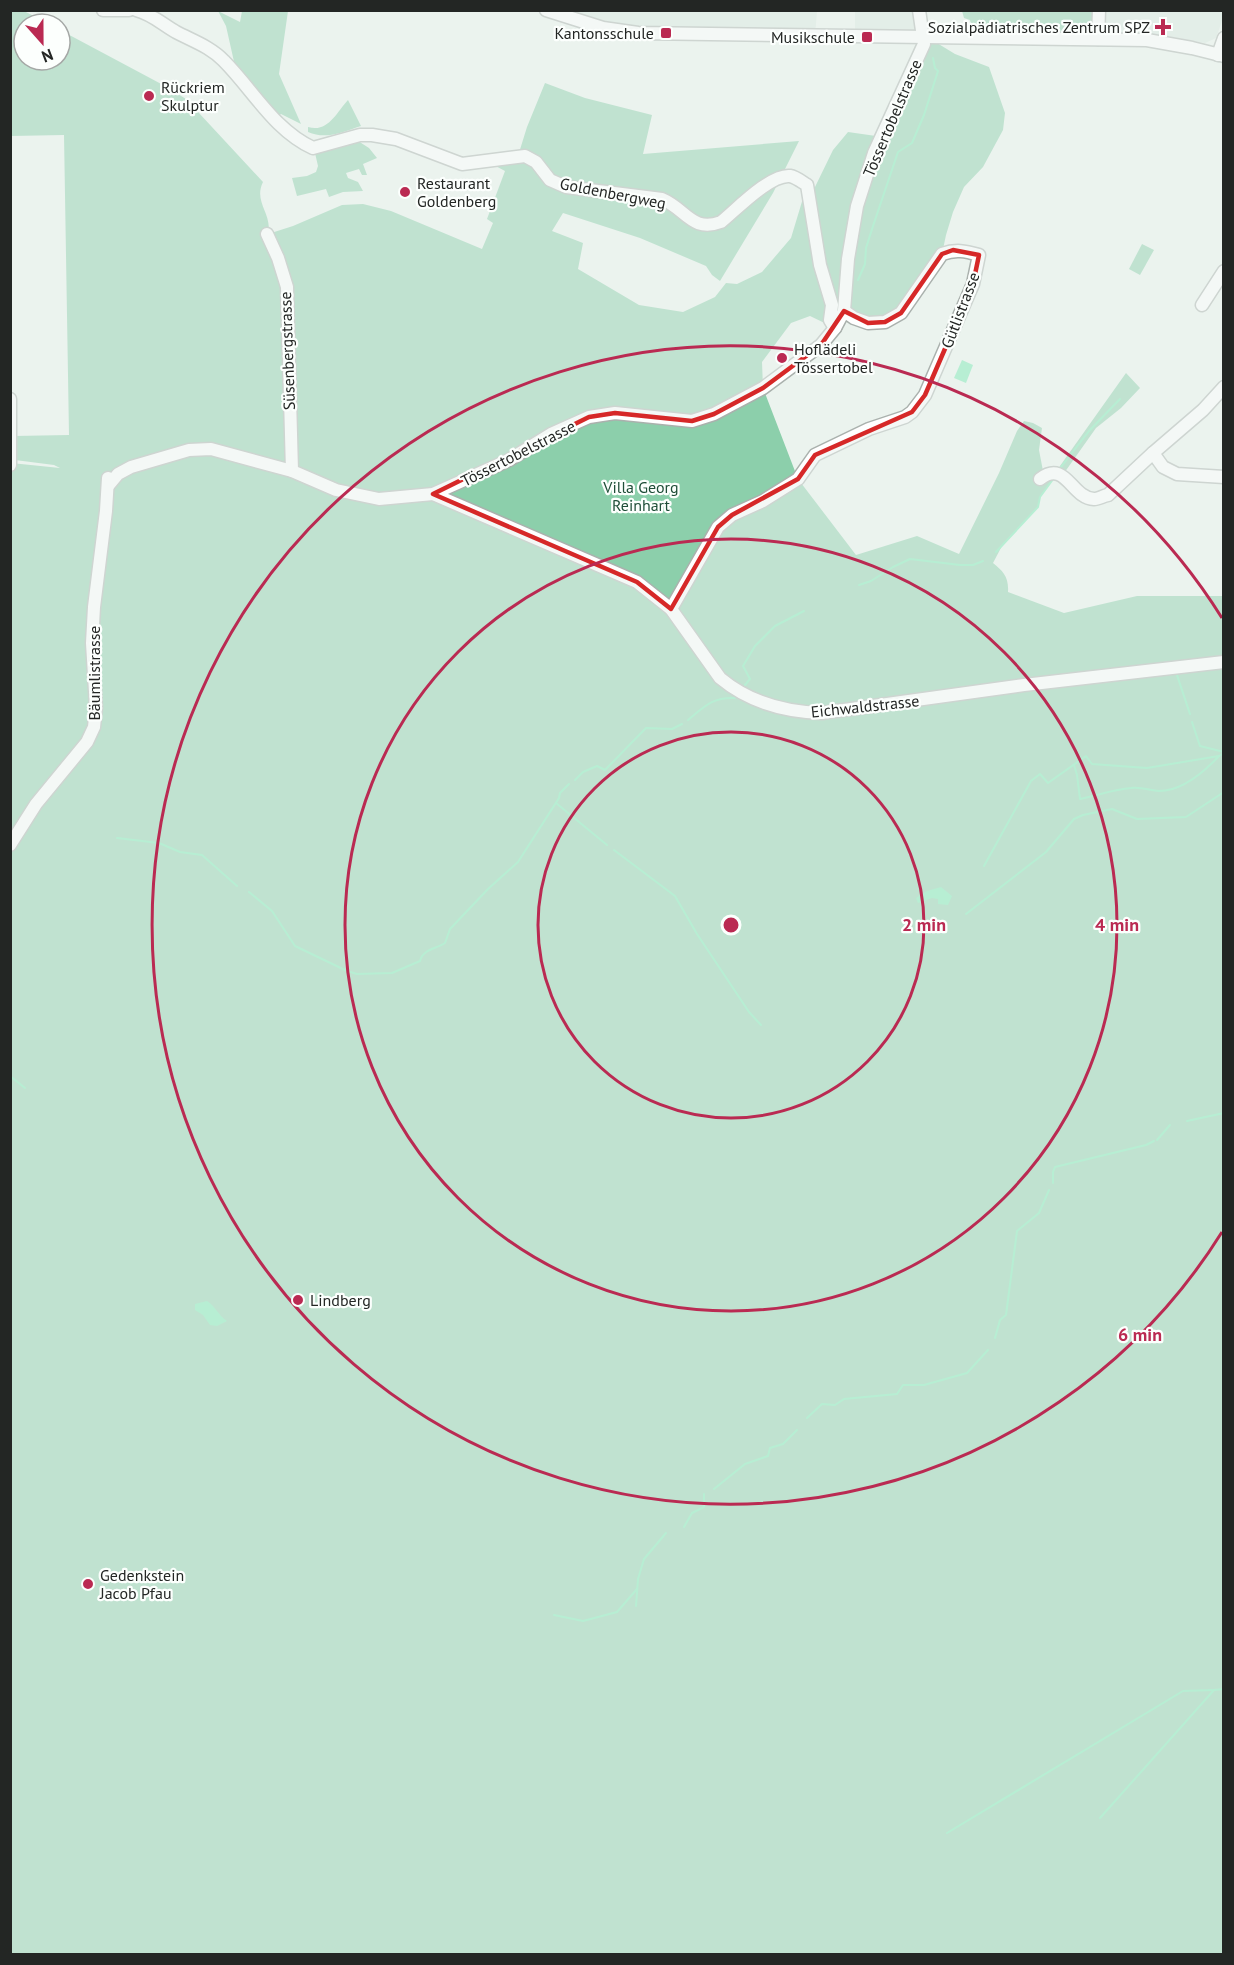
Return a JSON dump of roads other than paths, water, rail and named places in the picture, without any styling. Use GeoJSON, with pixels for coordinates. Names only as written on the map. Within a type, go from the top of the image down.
{"type":"FeatureCollection","features":[{"type":"Feature","properties":{"kind":"street"},"geometry":{"type":"LineString","coordinates":[[104,10],[129,10]]}},
{"type":"Feature","properties":{"kind":"street","name":"Goldenbergweg"},"geometry":{"type":"LineString","coordinates":[[136,10],[149,13],[224,60],[295,139],[313,147],[360,135],[372,135],[396,139],[462,164],[525,156],[536,162],[550,180],[566,188],[662,199],[672,203],[692,221],[711,226],[721,222],[770,181],[790,176],[799,180],[807,185],[820,265],[832,305],[830,320],[835,327]]}},
{"type":"Feature","properties":{"kind":"street"},"geometry":{"type":"LineString","coordinates":[[546,10],[603,28],[638,33],[1147,40],[1221,56],[1224,38]]}},
{"type":"Feature","properties":{"kind":"street","name":"Tössertobelstrasse"},"geometry":{"type":"LineString","coordinates":[[108,480],[132,467],[189,450],[211,449],[292,471],[336,489],[379,499],[433,494],[510,460],[551,434],[589,417],[615,413],[692,421],[714,414],[763,388],[821,345],[844,311],[848,259],[857,206],[874,153],[924,44],[919,10]]}},
{"type":"Feature","properties":{"kind":"street"},"geometry":{"type":"LineString","coordinates":[[1098,39],[1099,10]]}},
{"type":"Feature","properties":{"kind":"street","name":"Süsenbergstrasse"},"geometry":{"type":"LineString","coordinates":[[267,234],[278,258],[287,287],[292,471]]}},
{"type":"Feature","properties":{"kind":"street","name":"Gütlistrasse"},"geometry":{"type":"LineString","coordinates":[[671,609],[718,527],[732,515],[763,501],[798,479],[815,455],[869,429],[905,417],[912,412],[925,396],[973,284],[979,255],[953,250],[942,254],[901,314],[885,322],[868,323],[844,311]]}},
{"type":"Feature","properties":{"kind":"street"},"geometry":{"type":"LineString","coordinates":[[1202,305],[1224,271]]}},
{"type":"Feature","properties":{"kind":"street"},"geometry":{"type":"LineString","coordinates":[[1040,479],[1055,473],[1066,479],[1080,494],[1092,499],[1108,495],[1203,410],[1223,387]]}},
{"type":"Feature","properties":{"kind":"street"},"geometry":{"type":"LineString","coordinates":[[10,399],[10,465]]}},
{"type":"Feature","properties":{"kind":"street"},"geometry":{"type":"LineString","coordinates":[[1153,453],[1163,468],[1177,474],[1224,477]]}},
{"type":"Feature","properties":{"kind":"street","name":"Bäumlistrasse"},"geometry":{"type":"LineString","coordinates":[[10,845],[36,804],[87,742],[94,727],[96,708],[92,643],[94,607],[108,480]]}},
{"type":"Feature","properties":{"kind":"street","name":"Eichwaldstrasse"},"geometry":{"type":"LineString","coordinates":[[433,494],[637,582],[671,609],[720,678],[762,703],[794,712],[822,713],[1224,662]]}},
{"type":"Feature","properties":{"kind":"waterway"},"geometry":{"type":"LineString","coordinates":[[858,280],[865,264],[866,248],[898,152],[912,143],[924,115],[938,71],[933,58]]}},
{"type":"Feature","properties":{"kind":"waterway"},"geometry":{"type":"LineString","coordinates":[[1061,467],[1089,431],[1120,399]]}},
{"type":"Feature","properties":{"kind":"waterway"},"geometry":{"type":"LineString","coordinates":[[996,552],[1038,507],[1040,497],[1054,478]]}},
{"type":"Feature","properties":{"kind":"waterway"},"geometry":{"type":"LineString","coordinates":[[859,585],[871,581],[910,559],[960,565],[973,565],[983,561]]}},
{"type":"Feature","properties":{"kind":"waterway"},"geometry":{"type":"LineString","coordinates":[[745,685],[750,679],[743,666],[755,646],[775,626],[804,611]]}},
{"type":"Feature","properties":{"kind":"waterway"},"geometry":{"type":"LineString","coordinates":[[1177,675],[1190,714]]}},
{"type":"Feature","properties":{"kind":"waterway"},"geometry":{"type":"LineString","coordinates":[[688,720],[715,701],[735,698]]}},
{"type":"Feature","properties":{"kind":"waterway"},"geometry":{"type":"LineString","coordinates":[[1192,722],[1200,746],[1224,752]]}},
{"type":"Feature","properties":{"kind":"waterway"},"geometry":{"type":"LineString","coordinates":[[575,780],[583,772],[597,766],[605,770],[646,728],[672,729],[682,724]]}},
{"type":"Feature","properties":{"kind":"waterway"},"geometry":{"type":"LineString","coordinates":[[984,866],[1031,781],[1040,774],[1048,783],[1086,756],[1092,764],[1147,768],[1219,756],[1224,753]]}},
{"type":"Feature","properties":{"kind":"waterway"},"geometry":{"type":"LineString","coordinates":[[1074,765],[1080,799],[1125,789],[1159,791],[1176,788],[1199,774],[1219,756]]}},
{"type":"Feature","properties":{"kind":"waterway"},"geometry":{"type":"LineString","coordinates":[[249,892],[272,911],[295,946],[357,974],[392,973],[420,961],[424,954],[445,943],[450,929],[488,889],[518,862],[560,793],[569,784]]}},
{"type":"Feature","properties":{"kind":"waterway"},"geometry":{"type":"LineString","coordinates":[[966,914],[1046,852],[1074,819],[1112,809],[1137,819],[1186,817],[1224,792]]}},
{"type":"Feature","properties":{"kind":"waterway"},"geometry":{"type":"LineString","coordinates":[[556,803],[607,845]]}},
{"type":"Feature","properties":{"kind":"waterway"},"geometry":{"type":"LineString","coordinates":[[117,838],[159,843],[180,852],[202,855],[237,886]]}},
{"type":"Feature","properties":{"kind":"waterway"},"geometry":{"type":"LineString","coordinates":[[614,850],[675,896],[697,934],[749,1012],[761,1025]]}},
{"type":"Feature","properties":{"kind":"waterway"},"geometry":{"type":"LineString","coordinates":[[10,1076],[25,1088]]}},
{"type":"Feature","properties":{"kind":"waterway"},"geometry":{"type":"LineString","coordinates":[[1187,1121],[1224,1113]]}},
{"type":"Feature","properties":{"kind":"waterway"},"geometry":{"type":"LineString","coordinates":[[1157,1140],[1170,1125]]}},
{"type":"Feature","properties":{"kind":"waterway"},"geometry":{"type":"LineString","coordinates":[[1053,1183],[1055,1167],[1146,1145],[1154,1141]]}},
{"type":"Feature","properties":{"kind":"waterway"},"geometry":{"type":"LineString","coordinates":[[995,1338],[1000,1320],[1006,1315],[1017,1231],[1039,1213],[1049,1190]]}},
{"type":"Feature","properties":{"kind":"waterway"},"geometry":{"type":"LineString","coordinates":[[807,1418],[822,1404],[835,1405],[844,1399],[897,1394],[903,1385],[924,1385],[967,1373],[988,1350]]}},
{"type":"Feature","properties":{"kind":"waterway"},"geometry":{"type":"LineString","coordinates":[[714,1489],[745,1464],[768,1456],[770,1448],[783,1444],[797,1430]]}},
{"type":"Feature","properties":{"kind":"waterway"},"geometry":{"type":"LineString","coordinates":[[684,1527],[692,1513],[704,1507],[704,1494]]}},
{"type":"Feature","properties":{"kind":"waterway"},"geometry":{"type":"LineString","coordinates":[[636,1606],[638,1579],[644,1559],[666,1533]]}},
{"type":"Feature","properties":{"kind":"waterway"},"geometry":{"type":"LineString","coordinates":[[554,1615],[583,1621],[617,1612],[637,1589]]}},
{"type":"Feature","properties":{"kind":"waterway"},"geometry":{"type":"LineString","coordinates":[[1100,1818],[1214,1690],[1224,1689]]}},
{"type":"Feature","properties":{"kind":"waterway"},"geometry":{"type":"LineString","coordinates":[[947,1833],[1183,1691],[1214,1690]]}},
{"type":"Feature","properties":{"kind":"place","name":"Sozialpädiatrisches Zentrum SPZ"},"geometry":{"type":"Point","coordinates":[1163,27]}},
{"type":"Feature","properties":{"kind":"place","name":"Kantonsschule"},"geometry":{"type":"Point","coordinates":[666,33]}},
{"type":"Feature","properties":{"kind":"place","name":"Musikschule"},"geometry":{"type":"Point","coordinates":[867,37]}},
{"type":"Feature","properties":{"kind":"place","name":"Rückriem Skulptur"},"geometry":{"type":"Point","coordinates":[149,96]}},
{"type":"Feature","properties":{"kind":"place","name":"Restaurant Goldenberg"},"geometry":{"type":"Point","coordinates":[405,192]}},
{"type":"Feature","properties":{"kind":"place","name":"Hoflädeli Tössertobel"},"geometry":{"type":"Point","coordinates":[782,358]}},
{"type":"Feature","properties":{"kind":"place","name":"Lindberg"},"geometry":{"type":"Point","coordinates":[298,1300]}},
{"type":"Feature","properties":{"kind":"place","name":"Gedenkstein Jacob Pfau"},"geometry":{"type":"Point","coordinates":[88,1584]}},
{"type":"Feature","properties":{"kind":"park label","name":"Villa Georg Reinhart"},"geometry":{"type":"Point","coordinates":[641,496]}}]}
